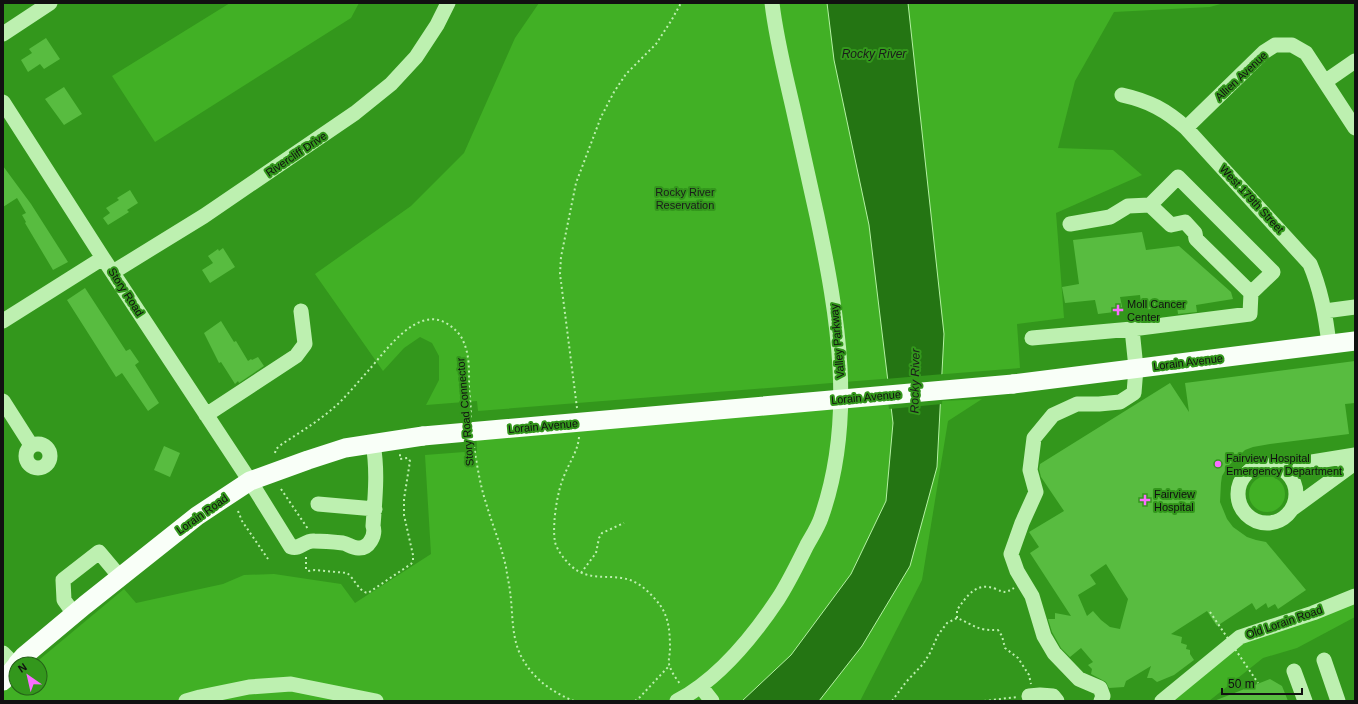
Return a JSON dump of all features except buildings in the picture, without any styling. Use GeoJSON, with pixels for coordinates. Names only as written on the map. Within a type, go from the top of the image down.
{"type":"FeatureCollection","features":[{"type":"Feature","properties":{"kind":"main road","name":"Lorain Avenue"},"geometry":{"type":"LineString","coordinates":[[424,436],[1013,384],[1355,341]]}},
{"type":"Feature","properties":{"kind":"main road","name":"Lorain Road"},"geometry":{"type":"LineString","coordinates":[[24,656],[120,576],[197,516],[250,481],[345,448],[424,436]]}},
{"type":"Feature","properties":{"kind":"street"},"geometry":{"type":"LineString","coordinates":[[3,34],[50,3]]}},
{"type":"Feature","properties":{"kind":"street","name":"Rivercliff Drive"},"geometry":{"type":"LineString","coordinates":[[112,272],[204,216],[355,113],[391,84],[416,57],[437,25],[448,3]]}},
{"type":"Feature","properties":{"kind":"street","name":"Valley Parkway"},"geometry":{"type":"LineString","coordinates":[[680,695],[701,687],[739,650],[768,614],[788,583],[821,519],[834,469],[841,424],[840,357],[836,316],[826,260],[779,46],[772,3]]}},
{"type":"Feature","properties":{"kind":"street","name":"Allien Avenue"},"geometry":{"type":"LineString","coordinates":[[1186,128],[1264,52],[1275,45],[1292,45],[1306,53],[1326,81],[1355,128]]}},
{"type":"Feature","properties":{"kind":"street"},"geometry":{"type":"LineString","coordinates":[[1326,81],[1355,61]]}},
{"type":"Feature","properties":{"kind":"street","name":"West 179th Street"},"geometry":{"type":"LineString","coordinates":[[1122,95],[1152,103],[1173,116],[1186,128],[1310,264],[1318,282],[1325,312],[1329,344]]}},
{"type":"Feature","properties":{"kind":"street","name":"Story Road"},"geometry":{"type":"LineString","coordinates":[[3,102],[112,272],[250,481],[291,547],[294,548],[312,540],[343,543],[358,549],[364,547],[370,542],[373,534],[375,509]]}},
{"type":"Feature","properties":{"kind":"street"},"geometry":{"type":"LineString","coordinates":[[1032,338],[1132,329],[1250,314],[1251,294],[1273,272],[1178,177],[1150,205],[1128,206],[1110,217],[1070,224]]}},
{"type":"Feature","properties":{"kind":"street"},"geometry":{"type":"LineString","coordinates":[[1150,205],[1170,225],[1185,222],[1195,233],[1196,239],[1251,294]]}},
{"type":"Feature","properties":{"kind":"street"},"geometry":{"type":"LineString","coordinates":[[3,321],[103,258]]}},
{"type":"Feature","properties":{"kind":"street"},"geometry":{"type":"LineString","coordinates":[[1325,312],[1355,307]]}},
{"type":"Feature","properties":{"kind":"street"},"geometry":{"type":"LineString","coordinates":[[206,415],[296,356],[305,344],[301,311]]}},
{"type":"Feature","properties":{"kind":"street"},"geometry":{"type":"LineString","coordinates":[[1101,701],[1103,696],[1100,688],[1080,679],[1054,653],[1044,636],[1032,596],[1017,571],[1011,554],[1022,523],[1036,492],[1030,470],[1034,438],[1053,415],[1076,404],[1120,402],[1134,393],[1136,368],[1132,329]]}},
{"type":"Feature","properties":{"kind":"street"},"geometry":{"type":"LineString","coordinates":[[3,401],[31,445]]}},
{"type":"Feature","properties":{"kind":"street"},"geometry":{"type":"LineString","coordinates":[[318,504],[375,509],[376,481],[373,444]]}},
{"type":"Feature","properties":{"kind":"street"},"geometry":{"type":"LineString","coordinates":[[1281,468],[1355,455]]}},
{"type":"Feature","properties":{"kind":"street"},"geometry":{"type":"LineString","coordinates":[[1292,509],[1296,500],[1297,491],[1294,481],[1289,473],[1272,464],[1253,468],[1245,474],[1240,482],[1238,492],[1239,501],[1243,510],[1250,517],[1258,521],[1268,523],[1277,521],[1286,516],[1292,509],[1355,463]]}},
{"type":"Feature","properties":{"kind":"street"},"geometry":{"type":"LineString","coordinates":[[74,614],[64,600],[63,580],[99,552],[120,576]]}},
{"type":"Feature","properties":{"kind":"street","name":"Old Lorain Road"},"geometry":{"type":"LineString","coordinates":[[1162,701],[1240,637],[1314,614],[1355,596]]}},
{"type":"Feature","properties":{"kind":"street"},"geometry":{"type":"LineString","coordinates":[[1324,660],[1338,701]]}},
{"type":"Feature","properties":{"kind":"street"},"geometry":{"type":"LineString","coordinates":[[1294,671],[1305,701]]}},
{"type":"Feature","properties":{"kind":"street"},"geometry":{"type":"LineString","coordinates":[[186,701],[249,687],[291,684],[376,701]]}},
{"type":"Feature","properties":{"kind":"street"},"geometry":{"type":"LineString","coordinates":[[701,687],[712,701]]}},
{"type":"Feature","properties":{"kind":"street"},"geometry":{"type":"LineString","coordinates":[[1029,696],[1053,696],[1057,701]]}},
{"type":"Feature","properties":{"kind":"path"},"geometry":{"type":"LineString","coordinates":[[577,414],[560,274],[561,256],[576,182],[601,117],[614,92],[626,74],[656,44],[681,3]]}},
{"type":"Feature","properties":{"kind":"path","name":"Story Road Connector"},"geometry":{"type":"LineString","coordinates":[[275,452],[276,449],[282,444],[322,417],[339,403],[390,345],[406,330],[418,323],[430,319],[440,320],[452,326],[459,333],[465,343],[469,358],[471,419]]}},
{"type":"Feature","properties":{"kind":"path"},"geometry":{"type":"LineString","coordinates":[[578,436],[578,443],[573,458],[559,489],[555,543],[561,554],[570,565],[581,573],[589,576],[630,580],[639,584],[660,605],[666,615],[669,628],[669,666],[680,695]]}},
{"type":"Feature","properties":{"kind":"path","name":"Story Road Connector"},"geometry":{"type":"LineString","coordinates":[[473,442],[486,502],[505,565],[510,592],[512,623],[515,640],[520,655],[542,684],[558,694],[574,701]]}},
{"type":"Feature","properties":{"kind":"path"},"geometry":{"type":"LineString","coordinates":[[400,453],[400,459]]}},
{"type":"Feature","properties":{"kind":"path"},"geometry":{"type":"LineString","coordinates":[[281,489],[310,532]]}},
{"type":"Feature","properties":{"kind":"path"},"geometry":{"type":"LineString","coordinates":[[238,512],[242,521],[268,559]]}},
{"type":"Feature","properties":{"kind":"path"},"geometry":{"type":"LineString","coordinates":[[581,573],[596,553],[598,538],[602,533],[624,523]]}},
{"type":"Feature","properties":{"kind":"path"},"geometry":{"type":"LineString","coordinates":[[957,618],[956,610],[972,592],[978,588],[986,586],[997,589],[1001,592],[1007,592],[1024,583]]}},
{"type":"Feature","properties":{"kind":"path"},"geometry":{"type":"LineString","coordinates":[[1210,612],[1258,683]]}},
{"type":"Feature","properties":{"kind":"path"},"geometry":{"type":"LineString","coordinates":[[892,701],[906,682],[923,664],[938,635],[947,622],[957,618],[978,628],[998,630],[1002,636],[1005,648],[1018,658],[1030,675],[1031,685],[1029,696],[984,701]]}},
{"type":"Feature","properties":{"kind":"path"},"geometry":{"type":"LineString","coordinates":[[635,701],[669,666]]}},
{"type":"Feature","properties":{"kind":"path"},"geometry":{"type":"LineString","coordinates":[[285,701],[310,701]]}},
{"type":"Feature","properties":{"kind":"green space"},"geometry":{"type":"Polygon","coordinates":[[[230,3],[359,3],[351,18],[155,142],[112,76],[230,3]]]}},
{"type":"Feature","properties":{"kind":"green space","name":"Rocky River Reservation"},"geometry":{"type":"Polygon","coordinates":[[[539,3],[1224,3],[1210,7],[1114,12],[1075,81],[1058,148],[1113,150],[1142,175],[1056,213],[1064,318],[1017,324],[1020,368],[478,411],[477,401],[426,405],[439,380],[439,356],[432,343],[420,337],[404,348],[383,371],[315,274],[411,206],[464,153],[515,38],[539,3]]]}},
{"type":"Feature","properties":{"kind":"green space"},"geometry":{"type":"Polygon","coordinates":[[[982,399],[948,421],[922,580],[860,701],[3,701],[3,689],[8,685],[8,696],[48,696],[48,656],[44,656],[124,589],[136,603],[223,584],[244,575],[274,574],[341,584],[355,603],[431,554],[425,455],[477,451],[476,425],[982,399]]]}},
{"type":"Feature","properties":{"kind":"green space"},"geometry":{"type":"Polygon","coordinates":[[[1267,476],[1277,479],[1282,484],[1285,494],[1282,504],[1277,509],[1267,512],[1257,509],[1252,504],[1249,494],[1252,484],[1257,479],[1267,476]]]}},
{"type":"Feature","properties":{"kind":"green space"},"geometry":{"type":"Polygon","coordinates":[[[1355,601],[1355,617],[1297,648],[1263,658],[1209,701],[1160,701],[1237,637],[1355,601]]]}},
{"type":"Feature","properties":{"kind":"water","name":"Rocky River"},"geometry":{"type":"Polygon","coordinates":[[[827,3],[908,3],[944,334],[937,467],[910,566],[862,646],[819,701],[742,701],[791,655],[851,574],[886,501],[893,423],[869,225],[834,60],[827,3]]]}},
{"type":"Feature","properties":{"kind":"pier"},"geometry":{"type":"Polygon","coordinates":[[[944,374],[942,404],[889,409],[885,379],[944,374]]]}},
{"type":"Feature","properties":{"kind":"place","name":"Moll Cancer Center"},"geometry":{"type":"Point","coordinates":[1118,310]}},
{"type":"Feature","properties":{"kind":"place","name":"Fairview Hospital Emergency Department"},"geometry":{"type":"Point","coordinates":[1218,464]}},
{"type":"Feature","properties":{"kind":"place","name":"Fairview Hospital"},"geometry":{"type":"Point","coordinates":[1145,500]}}]}
